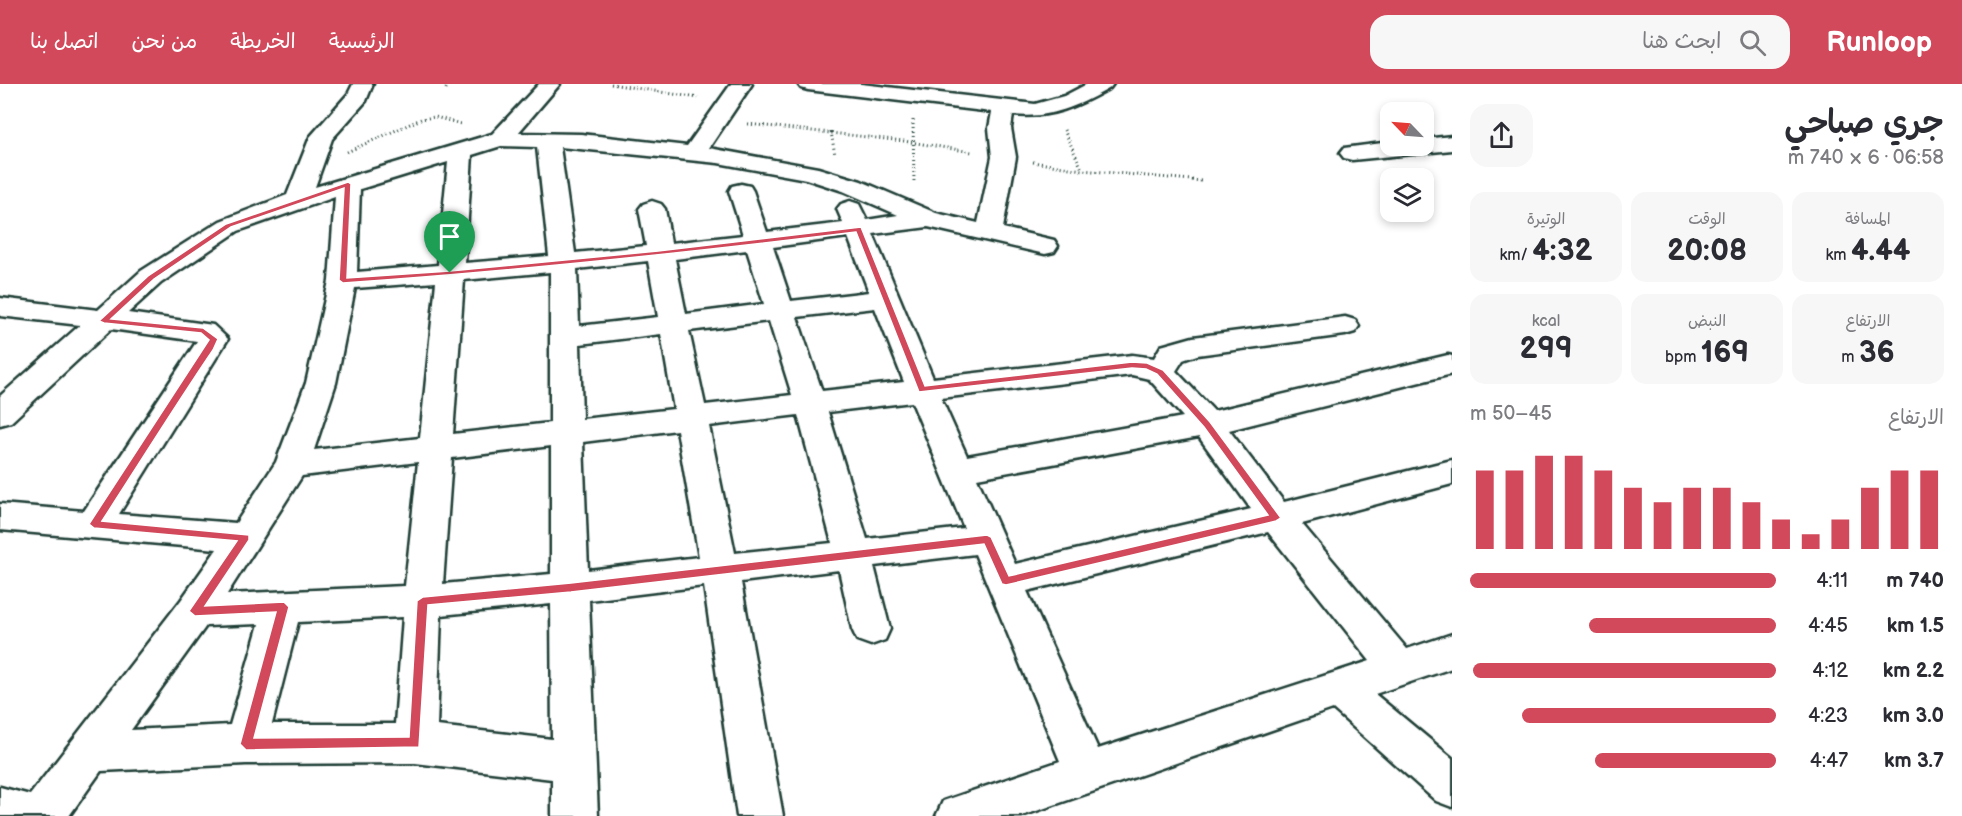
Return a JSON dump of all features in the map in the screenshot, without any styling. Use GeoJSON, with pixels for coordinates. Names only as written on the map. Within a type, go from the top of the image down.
{"type":"FeatureCollection","features":[{"type":"Feature","properties":{"kind":"street"},"geometry":{"type":"LineString","coordinates":[[298,200],[321,137],[358,96],[363,84]]}},
{"type":"Feature","properties":{"kind":"street"},"geometry":{"type":"LineString","coordinates":[[500,140],[550,84]]}},
{"type":"Feature","properties":{"kind":"street"},"geometry":{"type":"LineString","coordinates":[[694,153],[742,84]]}},
{"type":"Feature","properties":{"kind":"street"},"geometry":{"type":"LineString","coordinates":[[808,84],[1036,111],[1056,107],[1103,84]]}},
{"type":"Feature","properties":{"kind":"street"},"geometry":{"type":"LineString","coordinates":[[989,232],[1004,157],[1000,128],[1004,107]]}},
{"type":"Feature","properties":{"kind":"street"},"geometry":{"type":"LineString","coordinates":[[0,414],[151,277],[229,226],[348,184],[500,140],[548,140],[694,153],[810,173],[840,182],[918,215],[1046,246]]}},
{"type":"Feature","properties":{"kind":"street"},"geometry":{"type":"LineString","coordinates":[[548,140],[563,263],[566,337],[575,816]]}},
{"type":"Feature","properties":{"kind":"street"},"geometry":{"type":"LineString","coordinates":[[1352,153],[1452,143]]}},
{"type":"Feature","properties":{"kind":"street"},"geometry":{"type":"LineString","coordinates":[[415,743],[423,601],[461,150]]}},
{"type":"Feature","properties":{"kind":"street"},"geometry":{"type":"LineString","coordinates":[[840,182],[922,389],[1087,774]]}},
{"type":"Feature","properties":{"kind":"street"},"geometry":{"type":"LineString","coordinates":[[42,816],[195,611],[292,465],[321,383],[343,280],[348,184]]}},
{"type":"Feature","properties":{"kind":"street"},"geometry":{"type":"LineString","coordinates":[[741,191],[810,403],[854,554],[871,629]]}},
{"type":"Feature","properties":{"kind":"street"},"geometry":{"type":"LineString","coordinates":[[652,209],[658,254],[720,570],[760,816]]}},
{"type":"Feature","properties":{"kind":"street"},"geometry":{"type":"LineString","coordinates":[[343,280],[450,273],[658,254],[858,229],[918,215]]}},
{"type":"Feature","properties":{"kind":"street"},"geometry":{"type":"LineString","coordinates":[[566,337],[672,322],[886,298]]}},
{"type":"Feature","properties":{"kind":"street"},"geometry":{"type":"LineString","coordinates":[[0,307],[203,331],[213,339],[94,524]]}},
{"type":"Feature","properties":{"kind":"street"},"geometry":{"type":"LineString","coordinates":[[1160,372],[1172,352],[1193,346],[1345,326]]}},
{"type":"Feature","properties":{"kind":"street"},"geometry":{"type":"LineString","coordinates":[[292,465],[922,389],[1132,365],[1147,366],[1160,372],[1207,424],[1276,518],[1400,669]]}},
{"type":"Feature","properties":{"kind":"street"},"geometry":{"type":"LineString","coordinates":[[957,470],[1207,424],[1448,365]]}},
{"type":"Feature","properties":{"kind":"street"},"geometry":{"type":"LineString","coordinates":[[1006,581],[1276,518],[1452,472]]}},
{"type":"Feature","properties":{"kind":"street"},"geometry":{"type":"LineString","coordinates":[[0,517],[245,537]]}},
{"type":"Feature","properties":{"kind":"street"},"geometry":{"type":"LineString","coordinates":[[195,611],[423,601],[571,587],[987,540]]}},
{"type":"Feature","properties":{"kind":"street"},"geometry":{"type":"LineString","coordinates":[[246,744],[284,607]]}},
{"type":"Feature","properties":{"kind":"street"},"geometry":{"type":"LineString","coordinates":[[959,816],[1452,651]]}},
{"type":"Feature","properties":{"kind":"street"},"geometry":{"type":"LineString","coordinates":[[1338,688],[1452,786]]}},
{"type":"Feature","properties":{"kind":"street"},"geometry":{"type":"LineString","coordinates":[[90,752],[246,744],[415,743],[574,760]]}},
{"type":"Feature","properties":{"kind":"street"},"geometry":{"type":"LineString","coordinates":[[0,809],[27,816]]}},
{"type":"Feature","properties":{"kind":"path"},"geometry":{"type":"LineString","coordinates":[[446,89],[448,84]]}},
{"type":"Feature","properties":{"kind":"path"},"geometry":{"type":"LineString","coordinates":[[611,84],[729,103]]}},
{"type":"Feature","properties":{"kind":"path"},"geometry":{"type":"LineString","coordinates":[[916,97],[913,142],[918,215]]}},
{"type":"Feature","properties":{"kind":"path"},"geometry":{"type":"LineString","coordinates":[[1056,107],[1082,170]]}},
{"type":"Feature","properties":{"kind":"path"},"geometry":{"type":"LineString","coordinates":[[311,167],[409,123],[435,117],[448,119],[500,140]]}},
{"type":"Feature","properties":{"kind":"path"},"geometry":{"type":"LineString","coordinates":[[716,121],[913,142],[1082,170],[1202,181]]}},
{"type":"Feature","properties":{"kind":"route"},"geometry":{"type":"LineString","coordinates":[[348,184],[343,280],[450,273],[658,254],[858,229],[922,389],[1132,365],[1147,366],[1160,372],[1207,424],[1276,518],[1006,581],[987,540],[571,587],[423,601],[415,743],[246,744],[284,607],[195,611],[245,537],[94,524],[213,339],[203,331],[104,321],[151,277],[229,226],[348,184]]}}]}
